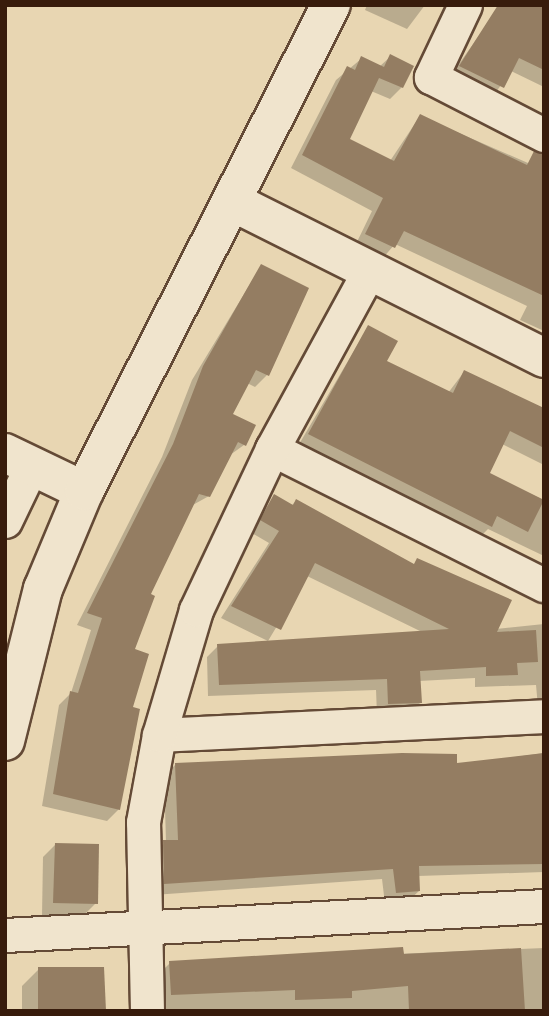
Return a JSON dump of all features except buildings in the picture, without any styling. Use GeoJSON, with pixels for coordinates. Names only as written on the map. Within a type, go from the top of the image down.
{"type":"FeatureCollection","features":[{"type":"Feature","properties":{"kind":"street"},"geometry":{"type":"LineString","coordinates":[[5,741],[43,589],[84,491],[235,203],[331,5]]}},
{"type":"Feature","properties":{"kind":"street"},"geometry":{"type":"LineString","coordinates":[[465,5],[431,77],[544,135]]}},
{"type":"Feature","properties":{"kind":"street"},"geometry":{"type":"LineString","coordinates":[[235,203],[544,358]]}},
{"type":"Feature","properties":{"kind":"street"},"geometry":{"type":"LineString","coordinates":[[147,1011],[142,927],[143,822],[159,735],[195,610],[272,449],[369,271]]}},
{"type":"Feature","properties":{"kind":"street"},"geometry":{"type":"LineString","coordinates":[[272,449],[544,585]]}},
{"type":"Feature","properties":{"kind":"street"},"geometry":{"type":"LineString","coordinates":[[5,521],[18,460],[84,491]]}},
{"type":"Feature","properties":{"kind":"street"},"geometry":{"type":"LineString","coordinates":[[159,735],[544,716]]}},
{"type":"Feature","properties":{"kind":"street"},"geometry":{"type":"LineString","coordinates":[[5,935],[544,906]]}}]}
